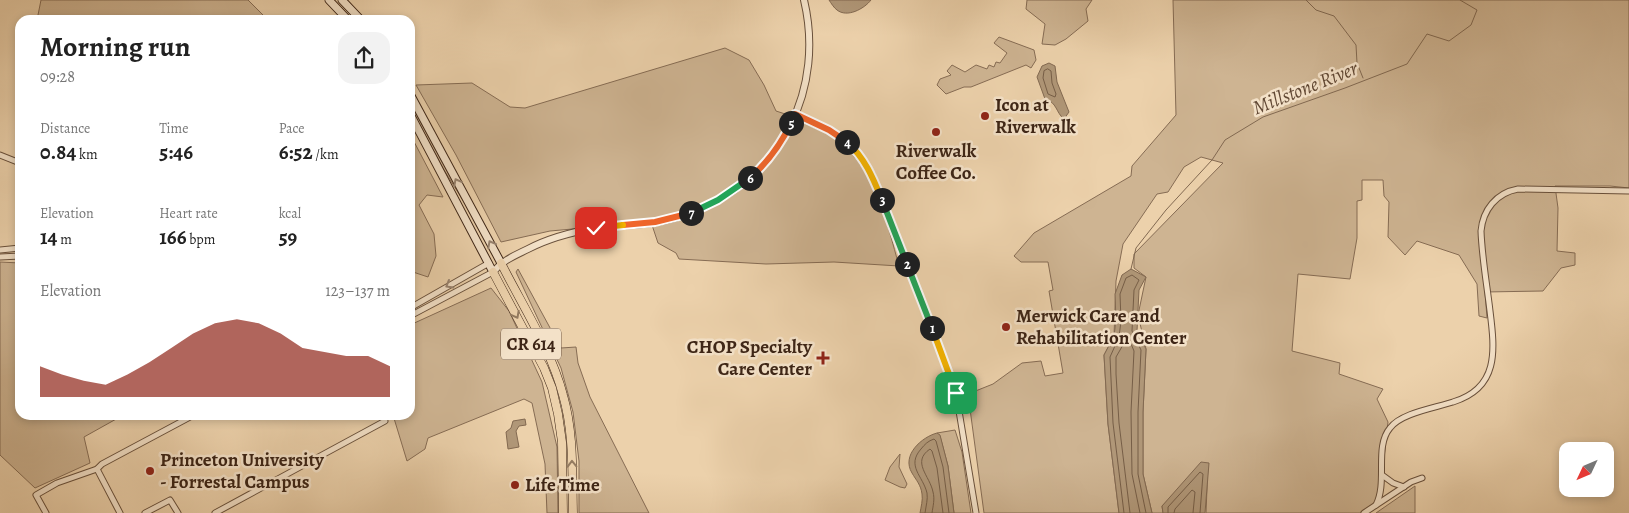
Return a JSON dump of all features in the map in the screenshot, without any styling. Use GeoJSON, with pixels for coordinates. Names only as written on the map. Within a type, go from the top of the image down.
{"type":"FeatureCollection","features":[{"type":"Feature","properties":{"kind":"highway","name":"CR 614"},"geometry":{"type":"LineString","coordinates":[[500,263],[545,348],[555,369],[563,394],[572,439],[573,513]]}},
{"type":"Feature","properties":{"kind":"highway","name":"CR 614"},"geometry":{"type":"LineString","coordinates":[[494,272],[544,368],[552,388],[562,442],[564,489]]}},
{"type":"Feature","properties":{"kind":"highway"},"geometry":{"type":"LineString","coordinates":[[563,513],[564,489]]}},
{"type":"Feature","properties":{"kind":"highway"},"geometry":{"type":"LineString","coordinates":[[564,489],[567,513]]}},
{"type":"Feature","properties":{"kind":"main road"},"geometry":{"type":"LineString","coordinates":[[329,0],[343,15]]}},
{"type":"Feature","properties":{"kind":"main road"},"geometry":{"type":"LineString","coordinates":[[342,0],[356,15]]}},
{"type":"Feature","properties":{"kind":"main road","name":"CR 614"},"geometry":{"type":"LineString","coordinates":[[415,103],[500,263]]}},
{"type":"Feature","properties":{"kind":"main road","name":"CR 614"},"geometry":{"type":"LineString","coordinates":[[415,123],[494,272]]}},
{"type":"Feature","properties":{"kind":"street"},"geometry":{"type":"LineString","coordinates":[[415,305],[489,263],[500,263],[558,236],[596,228],[655,222],[700,210],[734,190],[758,170],[778,146],[795,114],[805,85],[809,59],[809,29],[804,0]]}},
{"type":"Feature","properties":{"kind":"street"},"geometry":{"type":"LineString","coordinates":[[795,114],[821,125],[843,138],[860,155],[872,174],[956,393],[976,513]]}},
{"type":"Feature","properties":{"kind":"street"},"geometry":{"type":"LineString","coordinates":[[0,155],[15,161]]}},
{"type":"Feature","properties":{"kind":"street"},"geometry":{"type":"LineString","coordinates":[[1376,505],[1380,495],[1383,441],[1391,426],[1402,418],[1466,397],[1478,388],[1490,370],[1493,357],[1493,342],[1481,231],[1484,216],[1492,203],[1504,194],[1518,189],[1629,191]]}},
{"type":"Feature","properties":{"kind":"street"},"geometry":{"type":"LineString","coordinates":[[0,250],[15,248]]}},
{"type":"Feature","properties":{"kind":"street"},"geometry":{"type":"LineString","coordinates":[[0,257],[15,256]]}},
{"type":"Feature","properties":{"kind":"street"},"geometry":{"type":"LineString","coordinates":[[415,313],[494,272],[500,263]]}},
{"type":"Feature","properties":{"kind":"street"},"geometry":{"type":"LineString","coordinates":[[46,513],[36,494],[57,483],[98,469],[102,464],[184,420]]}},
{"type":"Feature","properties":{"kind":"street"},"geometry":{"type":"LineString","coordinates":[[215,513],[385,420]]}},
{"type":"Feature","properties":{"kind":"street"},"geometry":{"type":"LineString","coordinates":[[98,469],[120,513]]}},
{"type":"Feature","properties":{"kind":"street"},"geometry":{"type":"LineString","coordinates":[[1382,475],[1393,483],[1404,487]]}},
{"type":"Feature","properties":{"kind":"street"},"geometry":{"type":"LineString","coordinates":[[1364,513],[1404,487],[1422,478]]}},
{"type":"Feature","properties":{"kind":"street"},"geometry":{"type":"LineString","coordinates":[[146,513],[170,500],[178,513]]}},
{"type":"Feature","properties":{"kind":"shaded area"},"geometry":{"type":"Polygon","coordinates":[[[41,0],[248,0],[263,15],[38,15],[41,0]]]}},
{"type":"Feature","properties":{"kind":"shaded area"},"geometry":{"type":"Polygon","coordinates":[[[1027,0],[1092,0],[1086,9],[1088,21],[1066,39],[1055,45],[1042,44],[1045,24],[1026,9],[1027,0]]]}},
{"type":"Feature","properties":{"kind":"shaded area"},"geometry":{"type":"Polygon","coordinates":[[[1173,0],[1629,0],[1629,188],[1555,186],[1558,208],[1557,251],[1575,253],[1575,265],[1561,268],[1543,291],[1485,292],[1487,318],[1479,316],[1477,284],[1459,255],[1417,241],[1405,255],[1388,237],[1389,202],[1384,196],[1383,180],[1362,180],[1362,200],[1357,201],[1357,238],[1350,279],[1298,274],[1292,351],[1340,363],[1339,374],[1383,389],[1377,399],[1388,422],[1379,502],[1364,513],[1206,513],[1208,463],[1162,506],[1163,513],[1152,513],[1143,474],[1146,349],[1138,315],[1146,277],[1134,268],[1134,254],[1223,163],[1201,157],[1184,167],[1168,192],[1157,194],[1123,244],[1116,281],[1114,336],[1104,355],[1108,424],[1119,513],[984,513],[968,394],[993,384],[1022,363],[1041,361],[1045,376],[1063,373],[1049,291],[1053,290],[1048,262],[1021,262],[1014,256],[1034,233],[1131,176],[1132,166],[1176,115],[1173,0]]]}},
{"type":"Feature","properties":{"kind":"shaded area"},"geometry":{"type":"Polygon","coordinates":[[[999,37],[1034,50],[1036,60],[1031,68],[1026,65],[971,87],[964,87],[946,94],[937,85],[940,79],[951,75],[947,71],[952,65],[965,72],[976,65],[987,69],[989,65],[994,67],[996,62],[1000,63],[1007,53],[994,43],[999,37]]]}},
{"type":"Feature","properties":{"kind":"shaded area"},"geometry":{"type":"Polygon","coordinates":[[[725,48],[749,60],[764,85],[776,111],[829,135],[841,143],[853,155],[872,184],[879,200],[899,266],[834,262],[766,264],[679,259],[676,253],[658,243],[651,222],[550,231],[501,242],[456,155],[416,85],[472,83],[510,107],[525,108],[725,48]]]}},
{"type":"Feature","properties":{"kind":"shaded area"},"geometry":{"type":"Polygon","coordinates":[[[415,111],[428,131],[469,210],[444,170],[415,116],[415,111]]]}},
{"type":"Feature","properties":{"kind":"shaded area"},"geometry":{"type":"Polygon","coordinates":[[[415,144],[443,197],[427,195],[419,205],[434,234],[436,256],[428,277],[415,273],[415,144]]]}},
{"type":"Feature","properties":{"kind":"shaded area"},"geometry":{"type":"Polygon","coordinates":[[[0,262],[15,263],[15,420],[114,420],[84,437],[90,463],[35,488],[0,455],[0,262]]]}},
{"type":"Feature","properties":{"kind":"shaded area"},"geometry":{"type":"Polygon","coordinates":[[[518,269],[561,348],[576,347],[578,363],[590,397],[649,513],[579,513],[579,461],[573,412],[561,368],[516,272],[518,269]]]}},
{"type":"Feature","properties":{"kind":"shaded area"},"geometry":{"type":"Polygon","coordinates":[[[491,288],[509,311],[542,382],[557,447],[558,513],[547,513],[545,464],[532,403],[524,399],[428,438],[425,449],[407,461],[395,420],[415,420],[415,323],[491,288]]]}},
{"type":"Feature","properties":{"kind":"shaded area"},"geometry":{"type":"Polygon","coordinates":[[[955,430],[962,452],[971,513],[954,513],[948,466],[940,436],[937,433],[955,430]]]}},
{"type":"Feature","properties":{"kind":"shaded area"},"geometry":{"type":"Polygon","coordinates":[[[900,454],[899,467],[907,484],[905,488],[885,480],[890,467],[900,454]]]}},
{"type":"Feature","properties":{"kind":"shaded area"},"geometry":{"type":"Polygon","coordinates":[[[1415,486],[1415,513],[1376,513],[1415,486]]]}},
{"type":"Feature","properties":{"kind":"water"},"geometry":{"type":"Polygon","coordinates":[[[829,0],[871,0],[860,9],[846,13],[836,9],[829,0]]]}},
{"type":"Feature","properties":{"kind":"water"},"geometry":{"type":"Polygon","coordinates":[[[1049,63],[1055,66],[1057,82],[1069,112],[1064,119],[1054,105],[1045,99],[1037,77],[1042,66],[1049,63]]]}},
{"type":"Feature","properties":{"kind":"water"},"geometry":{"type":"Polygon","coordinates":[[[1131,269],[1146,277],[1139,290],[1137,331],[1146,349],[1143,474],[1152,513],[1119,513],[1108,424],[1104,355],[1114,336],[1116,320],[1115,294],[1122,275],[1131,269]]]}},
{"type":"Feature","properties":{"kind":"water"},"geometry":{"type":"Polygon","coordinates":[[[525,419],[526,425],[519,426],[516,431],[519,447],[508,449],[506,432],[511,428],[513,421],[525,419]]]}},
{"type":"Feature","properties":{"kind":"water"},"geometry":{"type":"Polygon","coordinates":[[[937,433],[940,435],[948,466],[954,513],[920,513],[921,491],[909,466],[909,460],[911,453],[925,438],[937,433]]]}},
{"type":"Feature","properties":{"kind":"water"},"geometry":{"type":"Polygon","coordinates":[[[1201,462],[1209,463],[1205,513],[1163,513],[1162,506],[1201,462]]]}},
{"type":"Feature","properties":{"kind":"waterway"},"geometry":{"type":"LineString","coordinates":[[1306,0],[1316,10],[1334,16],[1356,45],[1357,63],[1363,78]]}},
{"type":"Feature","properties":{"kind":"waterway","name":"Millstone River"},"geometry":{"type":"LineString","coordinates":[[1131,269],[1136,248],[1166,210],[1212,160],[1225,140],[1263,117],[1407,64],[1427,34],[1449,41],[1471,25],[1477,10],[1460,0]]}},
{"type":"Feature","properties":{"kind":"place","name":"Icon at Riverwalk"},"geometry":{"type":"Point","coordinates":[985,116]}},
{"type":"Feature","properties":{"kind":"place","name":"Riverwalk Coffee Co."},"geometry":{"type":"Point","coordinates":[936,132]}},
{"type":"Feature","properties":{"kind":"place","name":"Merwick Care and Rehabilitation Center"},"geometry":{"type":"Point","coordinates":[1006,327]}},
{"type":"Feature","properties":{"kind":"place","name":"CHOP Specialty Care Center"},"geometry":{"type":"Point","coordinates":[823,358]}},
{"type":"Feature","properties":{"kind":"place","name":"Princeton University - Forrestal Campus"},"geometry":{"type":"Point","coordinates":[150,471]}},
{"type":"Feature","properties":{"kind":"place","name":"Life Time"},"geometry":{"type":"Point","coordinates":[515,485]}},
{"type":"Feature","properties":{"kind":"route"},"geometry":{"type":"LineString","coordinates":[[596,228],[655,222],[700,210],[734,190],[765,163],[785,136],[795,114],[821,125],[843,138],[860,155],[872,174],[956,393]]}}]}
